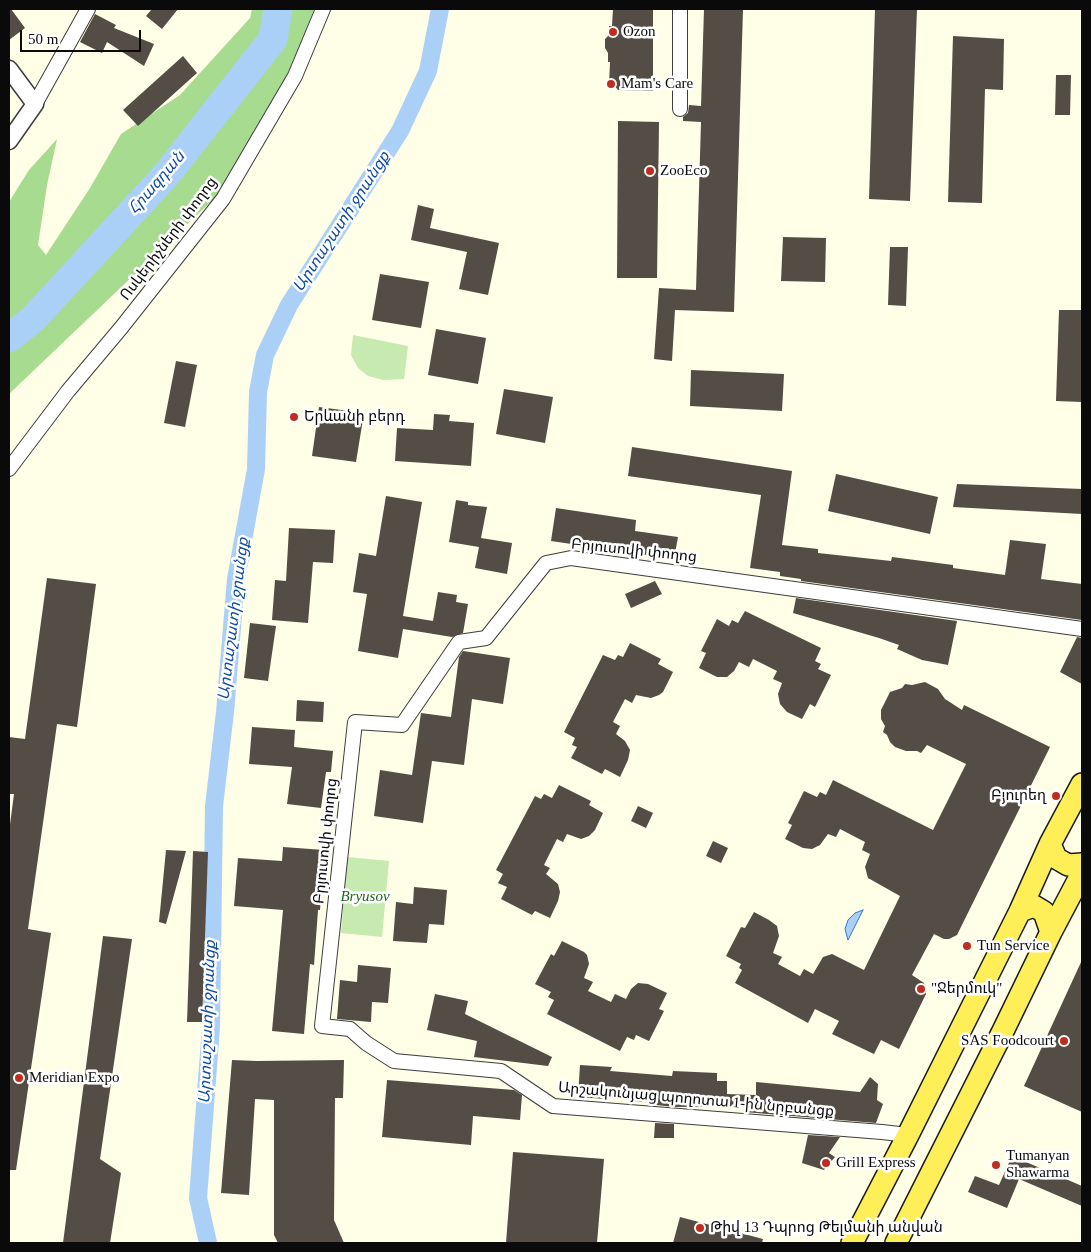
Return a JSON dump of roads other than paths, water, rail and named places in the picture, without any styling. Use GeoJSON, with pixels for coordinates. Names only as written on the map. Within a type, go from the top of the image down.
{"type":"FeatureCollection","features":[{"type":"Feature","properties":{"kind":"main road"},"geometry":{"type":"LineString","coordinates":[[852,1243],[1020,911],[1050,844],[1082,784]]}},
{"type":"Feature","properties":{"kind":"main road"},"geometry":{"type":"LineString","coordinates":[[1050,844],[1056,858],[1068,865],[1082,864]]}},
{"type":"Feature","properties":{"kind":"main road"},"geometry":{"type":"LineString","coordinates":[[896,1243],[1082,873]]}},
{"type":"Feature","properties":{"kind":"main road"},"geometry":{"type":"LineString","coordinates":[[1020,911],[1034,906],[1044,912],[1051,932]]}},
{"type":"Feature","properties":{"kind":"street"},"geometry":{"type":"LineString","coordinates":[[9,141],[35,104],[88,9]]}},
{"type":"Feature","properties":{"kind":"street","name":"Ոսկերիչների փողոց"},"geometry":{"type":"LineString","coordinates":[[9,468],[68,391],[121,328],[223,199],[295,76],[323,9]]}},
{"type":"Feature","properties":{"kind":"street"},"geometry":{"type":"LineString","coordinates":[[680,9],[680,109]]}},
{"type":"Feature","properties":{"kind":"street"},"geometry":{"type":"LineString","coordinates":[[9,69],[35,104]]}},
{"type":"Feature","properties":{"kind":"street","name":"Բրյուսովի փողոց"},"geometry":{"type":"LineString","coordinates":[[322,1026],[355,722],[402,725],[459,642],[486,638],[546,563],[571,558],[1082,629]]}},
{"type":"Feature","properties":{"kind":"street","name":"Արշակունյաց պողոտա 1-ին նրբանցք"},"geometry":{"type":"LineString","coordinates":[[322,1026],[350,1029],[366,1043],[394,1061],[501,1071],[553,1106],[908,1135]]}},
{"type":"Feature","properties":{"kind":"water"},"geometry":{"type":"Polygon","coordinates":[[[863,910],[848,940],[845,929],[848,920],[855,913],[863,910]]]}},
{"type":"Feature","properties":{"kind":"waterway","name":"Հրազդան"},"geometry":{"type":"LineString","coordinates":[[9,338],[33,319],[166,175],[273,39],[278,9]]}},
{"type":"Feature","properties":{"kind":"waterway","name":"Արտաշատի ջրանցք"},"geometry":{"type":"LineString","coordinates":[[208,1243],[198,1198],[211,1027],[214,806],[225,712],[236,579],[256,469],[258,392],[265,355],[289,305],[400,131],[428,71],[440,9]]}},
{"type":"Feature","properties":{"kind":"place","name":"Ozon"},"geometry":{"type":"Point","coordinates":[613,32]}},
{"type":"Feature","properties":{"kind":"place","name":"Mam's Care"},"geometry":{"type":"Point","coordinates":[611,84]}},
{"type":"Feature","properties":{"kind":"place","name":"ZooEco"},"geometry":{"type":"Point","coordinates":[650,171]}},
{"type":"Feature","properties":{"kind":"place","name":"Երևանի բերդ"},"geometry":{"type":"Point","coordinates":[294,417]}},
{"type":"Feature","properties":{"kind":"place","name":"Բյուրեղ"},"geometry":{"type":"Point","coordinates":[1056,796]}},
{"type":"Feature","properties":{"kind":"place","name":"Tun Service"},"geometry":{"type":"Point","coordinates":[967,946]}},
{"type":"Feature","properties":{"kind":"place","name":"\"Ջերմուկ\""},"geometry":{"type":"Point","coordinates":[921,989]}},
{"type":"Feature","properties":{"kind":"place","name":"SAS Foodcourt"},"geometry":{"type":"Point","coordinates":[1064,1041]}},
{"type":"Feature","properties":{"kind":"place","name":"Meridian Expo"},"geometry":{"type":"Point","coordinates":[19,1078]}},
{"type":"Feature","properties":{"kind":"place","name":"Grill Express"},"geometry":{"type":"Point","coordinates":[826,1163]}},
{"type":"Feature","properties":{"kind":"place","name":"Tumanyan Shawarma"},"geometry":{"type":"Point","coordinates":[996,1165]}},
{"type":"Feature","properties":{"kind":"place","name":"Թիվ 13 Դպրոց Թելմանի անվան"},"geometry":{"type":"Point","coordinates":[700,1228]}},
{"type":"Feature","properties":{"kind":"park label","name":"Bryusov"},"geometry":{"type":"Point","coordinates":[365,897]}}]}
